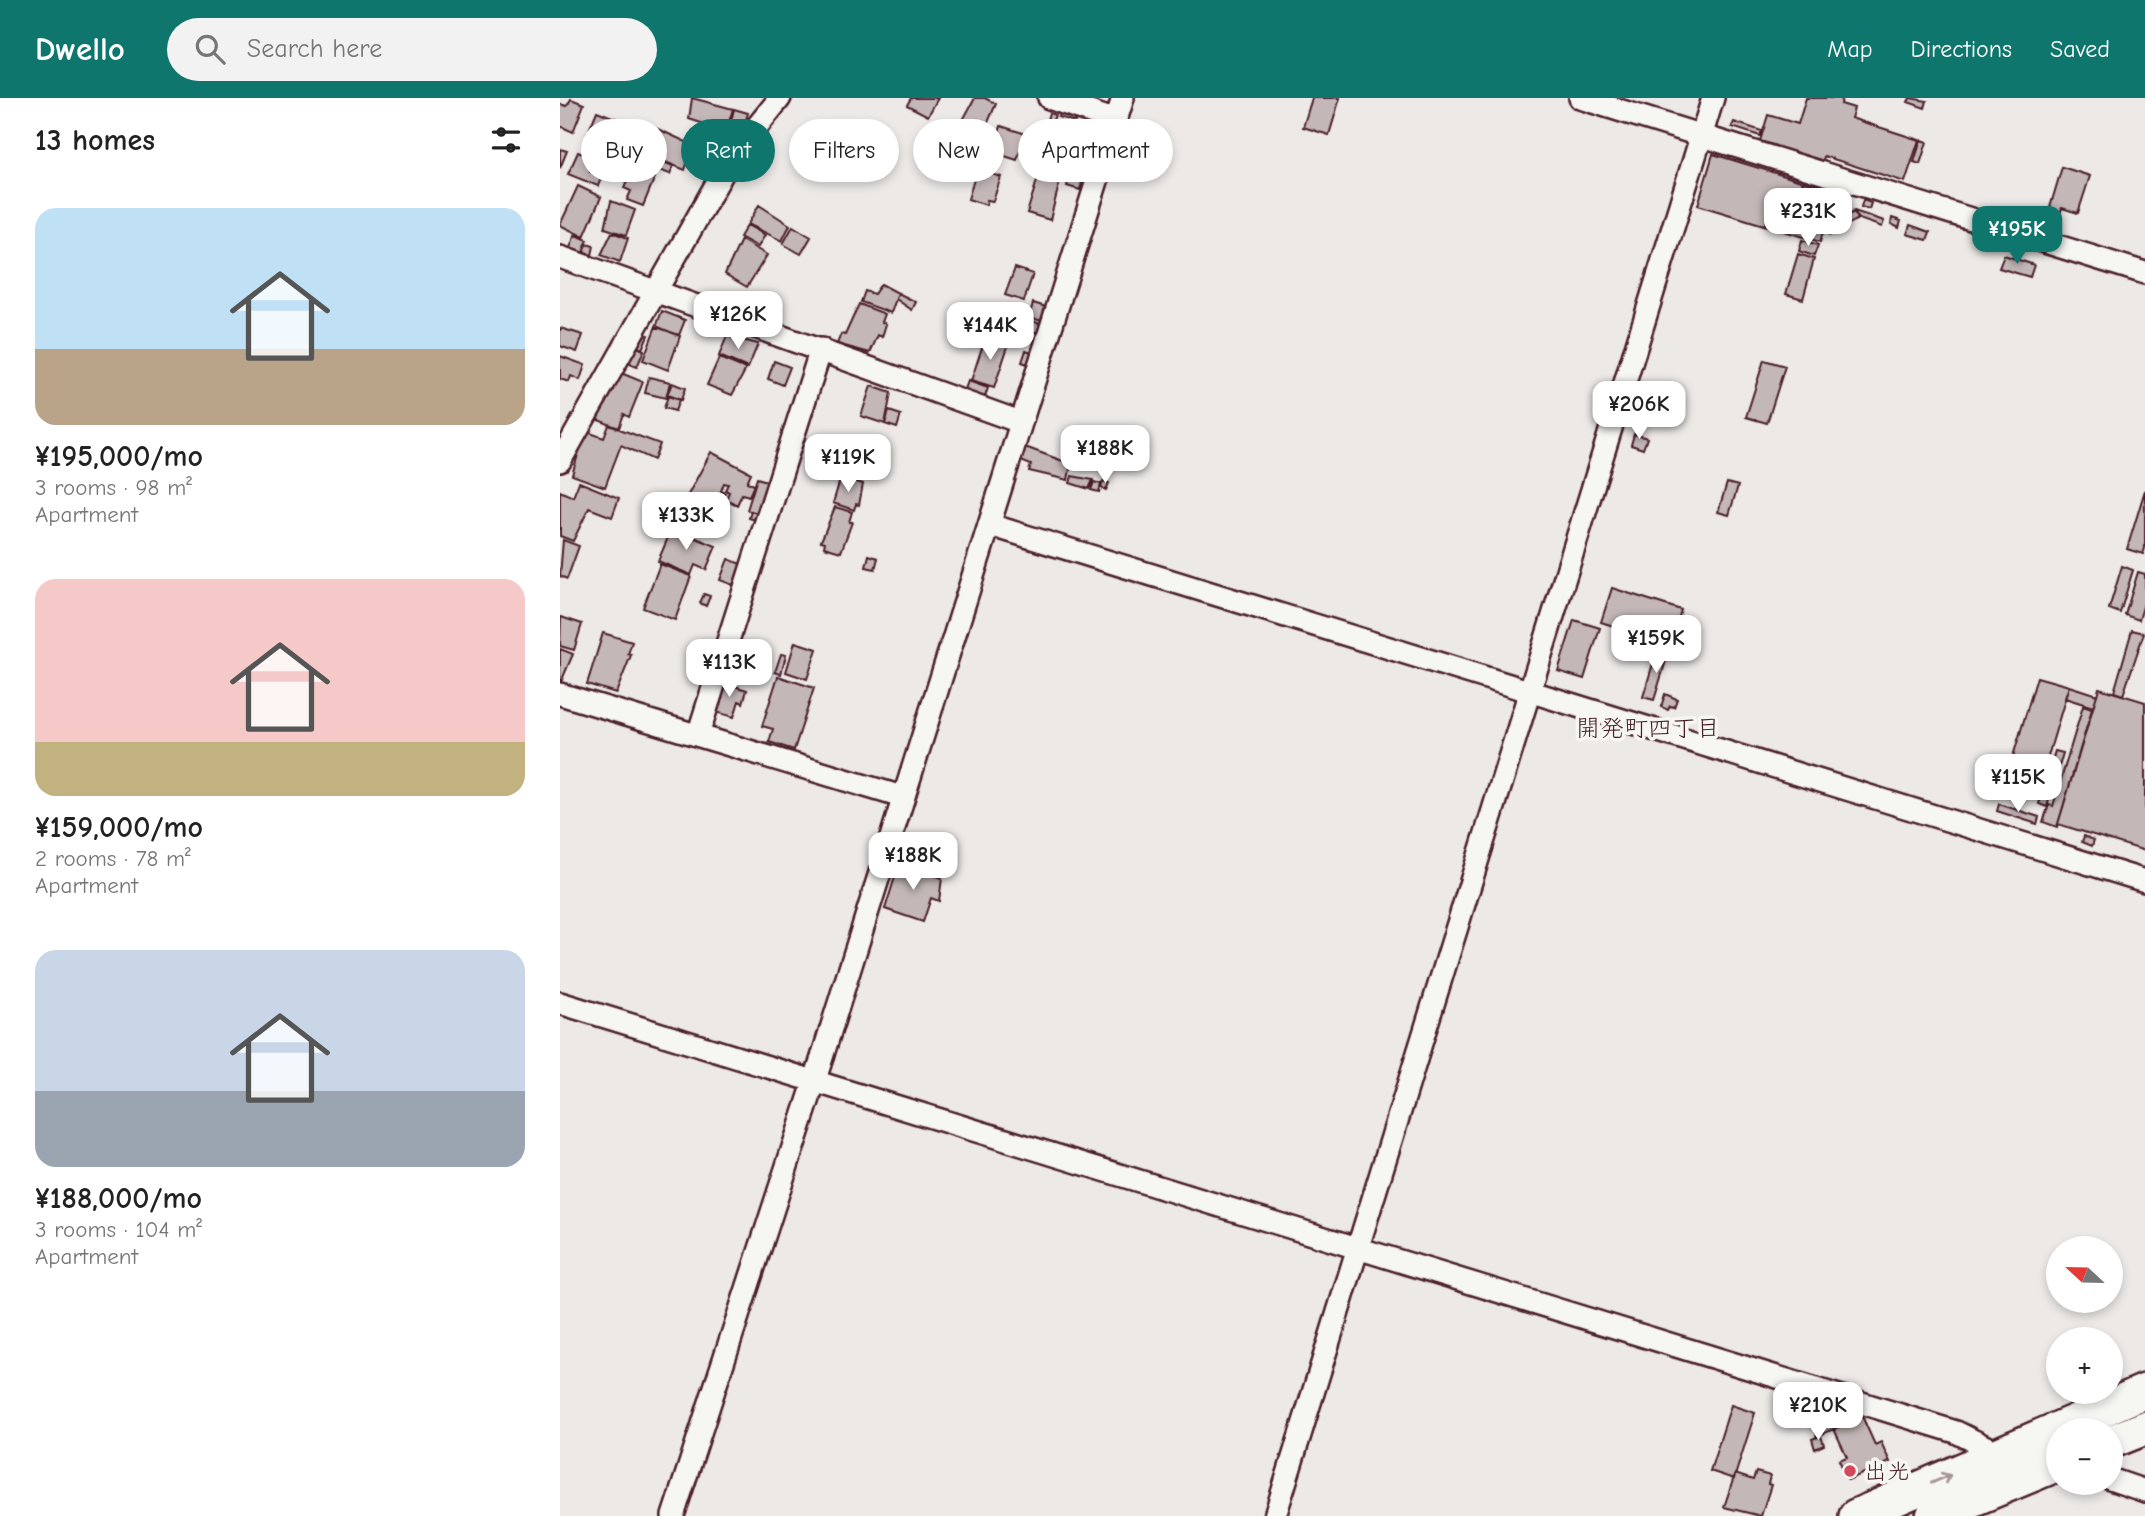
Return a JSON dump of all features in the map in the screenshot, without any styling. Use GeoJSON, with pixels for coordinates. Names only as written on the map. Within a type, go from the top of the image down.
{"type":"FeatureCollection","features":[{"type":"Feature","properties":{"kind":"highway"},"geometry":{"type":"LineString","coordinates":[[1856,1516],[2145,1391]]}},
{"type":"Feature","properties":{"kind":"highway"},"geometry":{"type":"LineString","coordinates":[[2123,1437],[2145,1428]]}},
{"type":"Feature","properties":{"kind":"highway"},"geometry":{"type":"LineString","coordinates":[[1933,1516],[2046,1469]]}},
{"type":"Feature","properties":{"kind":"street"},"geometry":{"type":"LineString","coordinates":[[560,461],[730,160],[780,98]]}},
{"type":"Feature","properties":{"kind":"street"},"geometry":{"type":"LineString","coordinates":[[1049,98],[1110,119]]}},
{"type":"Feature","properties":{"kind":"street"},"geometry":{"type":"LineString","coordinates":[[1117,119],[1124,98]]}},
{"type":"Feature","properties":{"kind":"street"},"geometry":{"type":"LineString","coordinates":[[1580,98],[2145,273]]}},
{"type":"Feature","properties":{"kind":"street"},"geometry":{"type":"LineString","coordinates":[[1275,1516],[1713,98]]}},
{"type":"Feature","properties":{"kind":"street"},"geometry":{"type":"LineString","coordinates":[[673,1516],[814,1083],[1097,182]]}},
{"type":"Feature","properties":{"kind":"street"},"geometry":{"type":"LineString","coordinates":[[560,257],[656,289],[1020,422]]}},
{"type":"Feature","properties":{"kind":"street"},"geometry":{"type":"LineString","coordinates":[[698,735],[821,349]]}},
{"type":"Feature","properties":{"kind":"street"},"geometry":{"type":"LineString","coordinates":[[990,525],[2145,881]]}},
{"type":"Feature","properties":{"kind":"street"},"geometry":{"type":"LineString","coordinates":[[560,694],[902,797]]}},
{"type":"Feature","properties":{"kind":"street"},"geometry":{"type":"LineString","coordinates":[[560,1003],[1356,1250],[1956,1432],[2000,1454]]}},
{"type":"Feature","properties":{"kind":"street"},"geometry":{"type":"LineString","coordinates":[[2123,1483],[2145,1491]]}},
{"type":"Feature","properties":{"kind":"building"},"geometry":{"type":"Polygon","coordinates":[[[692,98],[733,109],[730,119],[689,119],[692,98]]]}},
{"type":"Feature","properties":{"kind":"building"},"geometry":{"type":"Polygon","coordinates":[[[911,98],[938,98],[928,116],[907,105],[911,98]]]}},
{"type":"Feature","properties":{"kind":"building"},"geometry":{"type":"Polygon","coordinates":[[[975,98],[985,98],[996,104],[989,119],[964,119],[975,98]]]}},
{"type":"Feature","properties":{"kind":"building"},"geometry":{"type":"Polygon","coordinates":[[[1312,98],[1340,98],[1329,135],[1303,127],[1312,98]]]}},
{"type":"Feature","properties":{"kind":"building"},"geometry":{"type":"Polygon","coordinates":[[[1806,98],[1842,98],[1841,104],[1854,108],[1851,118],[1919,140],[1905,182],[1824,156],[1823,161],[1760,141],[1768,115],[1798,124],[1806,98]]]}},
{"type":"Feature","properties":{"kind":"building"},"geometry":{"type":"Polygon","coordinates":[[[1910,98],[1927,101],[1925,108],[1908,102],[1910,98]]]}},
{"type":"Feature","properties":{"kind":"building"},"geometry":{"type":"Polygon","coordinates":[[[571,99],[584,104],[573,132],[560,126],[560,104],[567,106],[571,99]]]}},
{"type":"Feature","properties":{"kind":"building"},"geometry":{"type":"Polygon","coordinates":[[[734,109],[748,113],[746,119],[732,119],[734,109]]]}},
{"type":"Feature","properties":{"kind":"building"},"geometry":{"type":"Polygon","coordinates":[[[1060,109],[1077,115],[1076,119],[1058,117],[1060,109]]]}},
{"type":"Feature","properties":{"kind":"building"},"geometry":{"type":"Polygon","coordinates":[[[597,111],[617,119],[594,119],[597,111]]]}},
{"type":"Feature","properties":{"kind":"building"},"geometry":{"type":"Polygon","coordinates":[[[1049,113],[1055,115],[1053,119],[1047,119],[1049,113]]]}},
{"type":"Feature","properties":{"kind":"building"},"geometry":{"type":"Polygon","coordinates":[[[1734,122],[1762,131],[1760,136],[1732,127],[1734,122]]]}},
{"type":"Feature","properties":{"kind":"building"},"geometry":{"type":"Polygon","coordinates":[[[1004,127],[1018,131],[1017,160],[1004,156],[1004,127]]]}},
{"type":"Feature","properties":{"kind":"building"},"geometry":{"type":"Polygon","coordinates":[[[667,133],[681,140],[681,168],[667,163],[667,133]]]}},
{"type":"Feature","properties":{"kind":"building"},"geometry":{"type":"Polygon","coordinates":[[[1921,140],[1927,142],[1920,164],[1914,162],[1921,140]]]}},
{"type":"Feature","properties":{"kind":"building"},"geometry":{"type":"Polygon","coordinates":[[[560,149],[567,151],[560,168],[560,149]]]}},
{"type":"Feature","properties":{"kind":"building"},"geometry":{"type":"Polygon","coordinates":[[[578,152],[581,153],[581,179],[568,174],[578,152]]]}},
{"type":"Feature","properties":{"kind":"building"},"geometry":{"type":"Polygon","coordinates":[[[1713,154],[1804,182],[1764,225],[1698,205],[1713,154]]]}},
{"type":"Feature","properties":{"kind":"building"},"geometry":{"type":"Polygon","coordinates":[[[667,164],[673,166],[670,174],[667,173],[667,164]]]}},
{"type":"Feature","properties":{"kind":"building"},"geometry":{"type":"Polygon","coordinates":[[[2062,167],[2090,176],[2078,213],[2062,208],[2060,214],[2049,211],[2062,167]]]}},
{"type":"Feature","properties":{"kind":"building"},"geometry":{"type":"Polygon","coordinates":[[[627,182],[653,182],[643,206],[627,200],[631,191],[624,188],[627,182]]]}},
{"type":"Feature","properties":{"kind":"building"},"geometry":{"type":"Polygon","coordinates":[[[973,182],[999,182],[993,201],[987,200],[986,205],[968,199],[973,182]]]}},
{"type":"Feature","properties":{"kind":"building"},"geometry":{"type":"Polygon","coordinates":[[[1037,182],[1060,182],[1050,220],[1027,213],[1037,182]]]}},
{"type":"Feature","properties":{"kind":"building"},"geometry":{"type":"Polygon","coordinates":[[[1068,182],[1082,182],[1080,190],[1067,186],[1068,182]]]}},
{"type":"Feature","properties":{"kind":"building"},"geometry":{"type":"Polygon","coordinates":[[[1804,182],[1835,192],[1820,242],[1764,225],[1804,182]]]}},
{"type":"Feature","properties":{"kind":"building"},"geometry":{"type":"Polygon","coordinates":[[[578,186],[601,197],[584,237],[560,225],[578,186]]]}},
{"type":"Feature","properties":{"kind":"building"},"geometry":{"type":"Polygon","coordinates":[[[1863,200],[1871,203],[1869,209],[1861,207],[1863,200]]]}},
{"type":"Feature","properties":{"kind":"building"},"geometry":{"type":"Polygon","coordinates":[[[611,201],[635,210],[626,235],[605,228],[611,201]]]}},
{"type":"Feature","properties":{"kind":"building"},"geometry":{"type":"Polygon","coordinates":[[[759,205],[790,225],[782,241],[748,224],[759,205]]]}},
{"type":"Feature","properties":{"kind":"building"},"geometry":{"type":"Polygon","coordinates":[[[1854,211],[1884,221],[1882,227],[1859,219],[1854,211]]]}},
{"type":"Feature","properties":{"kind":"building"},"geometry":{"type":"Polygon","coordinates":[[[1854,212],[1858,219],[1830,235],[1826,227],[1854,212]]]}},
{"type":"Feature","properties":{"kind":"building"},"geometry":{"type":"Polygon","coordinates":[[[1892,218],[1901,221],[1899,228],[1891,224],[1892,218]]]}},
{"type":"Feature","properties":{"kind":"building"},"geometry":{"type":"Polygon","coordinates":[[[747,225],[765,235],[758,247],[740,237],[747,225]]]}},
{"type":"Feature","properties":{"kind":"building"},"geometry":{"type":"Polygon","coordinates":[[[1910,225],[1930,232],[1927,240],[1907,234],[1910,225]]]}},
{"type":"Feature","properties":{"kind":"building"},"geometry":{"type":"Polygon","coordinates":[[[793,226],[811,237],[801,254],[783,244],[793,226]]]}},
{"type":"Feature","properties":{"kind":"building"},"geometry":{"type":"Polygon","coordinates":[[[612,232],[628,238],[620,262],[601,255],[612,232]]]}},
{"type":"Feature","properties":{"kind":"building"},"geometry":{"type":"Polygon","coordinates":[[[575,235],[588,240],[583,253],[570,248],[575,235]]]}},
{"type":"Feature","properties":{"kind":"building"},"geometry":{"type":"Polygon","coordinates":[[[741,240],[767,255],[747,287],[725,274],[741,240]]]}},
{"type":"Feature","properties":{"kind":"building"},"geometry":{"type":"Polygon","coordinates":[[[1802,240],[1818,245],[1814,256],[1799,251],[1802,240]]]}},
{"type":"Feature","properties":{"kind":"building"},"geometry":{"type":"Polygon","coordinates":[[[586,244],[594,246],[592,255],[584,253],[586,244]]]}},
{"type":"Feature","properties":{"kind":"building"},"geometry":{"type":"Polygon","coordinates":[[[1798,254],[1814,259],[1803,299],[1786,294],[1798,254]]]}},
{"type":"Feature","properties":{"kind":"building"},"geometry":{"type":"Polygon","coordinates":[[[2004,255],[2034,265],[2030,277],[1999,268],[2004,255]]]}},
{"type":"Feature","properties":{"kind":"building"},"geometry":{"type":"Polygon","coordinates":[[[1015,268],[1033,274],[1024,301],[1005,295],[1015,268]]]}},
{"type":"Feature","properties":{"kind":"building"},"geometry":{"type":"Polygon","coordinates":[[[881,284],[898,293],[891,313],[861,302],[865,291],[874,294],[881,284]]]}},
{"type":"Feature","properties":{"kind":"building"},"geometry":{"type":"Polygon","coordinates":[[[898,293],[916,302],[912,310],[896,299],[898,293]]]}},
{"type":"Feature","properties":{"kind":"building"},"geometry":{"type":"Polygon","coordinates":[[[1033,303],[1046,307],[1042,321],[1029,317],[1033,303]]]}},
{"type":"Feature","properties":{"kind":"building"},"geometry":{"type":"Polygon","coordinates":[[[859,304],[885,314],[882,322],[886,324],[882,337],[878,335],[870,353],[837,344],[841,334],[845,335],[859,304]]]}},
{"type":"Feature","properties":{"kind":"building"},"geometry":{"type":"Polygon","coordinates":[[[1018,307],[1029,311],[1027,316],[1016,313],[1018,307]]]}},
{"type":"Feature","properties":{"kind":"building"},"geometry":{"type":"Polygon","coordinates":[[[662,311],[685,320],[679,335],[656,327],[662,311]]]}},
{"type":"Feature","properties":{"kind":"building"},"geometry":{"type":"Polygon","coordinates":[[[1024,318],[1041,324],[1038,333],[1021,327],[1024,318]]]}},
{"type":"Feature","properties":{"kind":"building"},"geometry":{"type":"Polygon","coordinates":[[[656,326],[680,336],[668,370],[643,360],[656,326]]]}},
{"type":"Feature","properties":{"kind":"building"},"geometry":{"type":"Polygon","coordinates":[[[560,328],[583,335],[577,352],[560,346],[560,328]]]}},
{"type":"Feature","properties":{"kind":"building"},"geometry":{"type":"Polygon","coordinates":[[[639,331],[648,335],[642,349],[633,345],[639,331]]]}},
{"type":"Feature","properties":{"kind":"building"},"geometry":{"type":"Polygon","coordinates":[[[986,335],[1009,343],[994,388],[971,381],[986,335]]]}},
{"type":"Feature","properties":{"kind":"building"},"geometry":{"type":"Polygon","coordinates":[[[727,336],[758,344],[748,368],[719,356],[727,336]]]}},
{"type":"Feature","properties":{"kind":"building"},"geometry":{"type":"Polygon","coordinates":[[[632,345],[644,350],[637,367],[625,362],[632,345]]]}},
{"type":"Feature","properties":{"kind":"building"},"geometry":{"type":"Polygon","coordinates":[[[1026,350],[1032,352],[1028,364],[1022,362],[1026,350]]]}},
{"type":"Feature","properties":{"kind":"building"},"geometry":{"type":"Polygon","coordinates":[[[560,356],[585,365],[580,380],[571,376],[569,382],[560,379],[560,356]]]}},
{"type":"Feature","properties":{"kind":"building"},"geometry":{"type":"Polygon","coordinates":[[[719,358],[746,369],[732,395],[707,385],[719,358]]]}},
{"type":"Feature","properties":{"kind":"building"},"geometry":{"type":"Polygon","coordinates":[[[1764,360],[1785,366],[1767,423],[1746,417],[1764,360]]]}},
{"type":"Feature","properties":{"kind":"building"},"geometry":{"type":"Polygon","coordinates":[[[774,361],[790,367],[783,385],[768,379],[774,361]]]}},
{"type":"Feature","properties":{"kind":"building"},"geometry":{"type":"Polygon","coordinates":[[[621,373],[643,382],[629,417],[624,414],[619,428],[593,418],[602,403],[606,404],[621,373]]]}},
{"type":"Feature","properties":{"kind":"building"},"geometry":{"type":"Polygon","coordinates":[[[649,377],[670,382],[666,398],[645,393],[649,377]]]}},
{"type":"Feature","properties":{"kind":"building"},"geometry":{"type":"Polygon","coordinates":[[[968,381],[988,388],[983,402],[963,395],[968,381]]]}},
{"type":"Feature","properties":{"kind":"building"},"geometry":{"type":"Polygon","coordinates":[[[672,383],[685,388],[681,400],[667,395],[672,383]]]}},
{"type":"Feature","properties":{"kind":"building"},"geometry":{"type":"Polygon","coordinates":[[[871,386],[891,393],[885,424],[861,416],[871,386]]]}},
{"type":"Feature","properties":{"kind":"building"},"geometry":{"type":"Polygon","coordinates":[[[668,396],[679,400],[675,411],[664,408],[668,396]]]}},
{"type":"Feature","properties":{"kind":"building"},"geometry":{"type":"Polygon","coordinates":[[[889,411],[901,415],[897,428],[885,424],[889,411]]]}},
{"type":"Feature","properties":{"kind":"building"},"geometry":{"type":"Polygon","coordinates":[[[609,425],[660,444],[654,460],[621,445],[605,487],[572,475],[585,431],[604,438],[609,425]]]}},
{"type":"Feature","properties":{"kind":"building"},"geometry":{"type":"Polygon","coordinates":[[[1634,434],[1647,438],[1643,449],[1631,445],[1634,434]]]}},
{"type":"Feature","properties":{"kind":"building"},"geometry":{"type":"Polygon","coordinates":[[[1025,447],[1071,464],[1068,480],[1029,471],[1031,465],[1021,461],[1025,447]]]}},
{"type":"Feature","properties":{"kind":"building"},"geometry":{"type":"Polygon","coordinates":[[[711,452],[751,473],[747,482],[754,485],[749,496],[742,494],[737,505],[726,499],[729,492],[725,490],[728,484],[724,483],[721,491],[725,493],[723,498],[717,495],[712,514],[707,512],[699,530],[679,521],[681,516],[677,515],[711,452]]]}},
{"type":"Feature","properties":{"kind":"building"},"geometry":{"type":"Polygon","coordinates":[[[1072,476],[1093,480],[1089,489],[1070,483],[1072,476]]]}},
{"type":"Feature","properties":{"kind":"building"},"geometry":{"type":"Polygon","coordinates":[[[841,477],[863,484],[859,505],[856,504],[854,510],[833,503],[841,477]]]}},
{"type":"Feature","properties":{"kind":"building"},"geometry":{"type":"Polygon","coordinates":[[[757,478],[770,482],[760,514],[747,510],[757,478]]]}},
{"type":"Feature","properties":{"kind":"building"},"geometry":{"type":"Polygon","coordinates":[[[1103,481],[1109,483],[1106,490],[1101,488],[1103,481]]]}},
{"type":"Feature","properties":{"kind":"building"},"geometry":{"type":"Polygon","coordinates":[[[579,482],[619,498],[612,517],[589,508],[573,541],[560,536],[560,491],[573,497],[579,482]]]}},
{"type":"Feature","properties":{"kind":"building"},"geometry":{"type":"Polygon","coordinates":[[[1094,482],[1101,484],[1099,492],[1091,490],[1094,482]]]}},
{"type":"Feature","properties":{"kind":"building"},"geometry":{"type":"Polygon","coordinates":[[[1727,483],[1738,486],[1729,515],[1718,512],[1727,483]]]}},
{"type":"Feature","properties":{"kind":"building"},"geometry":{"type":"Polygon","coordinates":[[[2145,490],[2145,548],[2143,554],[2127,549],[2145,490]]]}},
{"type":"Feature","properties":{"kind":"building"},"geometry":{"type":"Polygon","coordinates":[[[835,507],[852,512],[849,522],[852,522],[841,552],[824,547],[825,542],[821,541],[835,507]]]}},
{"type":"Feature","properties":{"kind":"building"},"geometry":{"type":"Polygon","coordinates":[[[751,511],[758,513],[756,520],[749,518],[751,511]]]}},
{"type":"Feature","properties":{"kind":"building"},"geometry":{"type":"Polygon","coordinates":[[[672,528],[716,546],[706,570],[695,565],[691,575],[658,561],[672,528]]]}},
{"type":"Feature","properties":{"kind":"building"},"geometry":{"type":"Polygon","coordinates":[[[563,540],[579,546],[567,579],[560,576],[563,540]]]}},
{"type":"Feature","properties":{"kind":"building"},"geometry":{"type":"Polygon","coordinates":[[[869,555],[878,558],[875,569],[866,567],[869,555]]]}},
{"type":"Feature","properties":{"kind":"building"},"geometry":{"type":"Polygon","coordinates":[[[728,559],[741,564],[733,585],[720,580],[728,559]]]}},
{"type":"Feature","properties":{"kind":"building"},"geometry":{"type":"Polygon","coordinates":[[[660,564],[691,576],[675,620],[643,608],[660,564]]]}},
{"type":"Feature","properties":{"kind":"building"},"geometry":{"type":"Polygon","coordinates":[[[2122,566],[2133,570],[2120,613],[2109,609],[2122,566]]]}},
{"type":"Feature","properties":{"kind":"building"},"geometry":{"type":"Polygon","coordinates":[[[2138,572],[2145,574],[2145,600],[2139,620],[2125,615],[2138,572]]]}},
{"type":"Feature","properties":{"kind":"building"},"geometry":{"type":"Polygon","coordinates":[[[1612,588],[1681,610],[1670,644],[1601,622],[1612,588]]]}},
{"type":"Feature","properties":{"kind":"building"},"geometry":{"type":"Polygon","coordinates":[[[704,594],[710,596],[706,606],[700,603],[704,594]]]}},
{"type":"Feature","properties":{"kind":"building"},"geometry":{"type":"Polygon","coordinates":[[[561,617],[582,624],[574,650],[560,646],[561,617]]]}},
{"type":"Feature","properties":{"kind":"building"},"geometry":{"type":"Polygon","coordinates":[[[1574,620],[1600,628],[1584,679],[1558,671],[1574,620]]]}},
{"type":"Feature","properties":{"kind":"building"},"geometry":{"type":"Polygon","coordinates":[[[2132,630],[2144,633],[2123,695],[2114,692],[2132,630]]]}},
{"type":"Feature","properties":{"kind":"building"},"geometry":{"type":"Polygon","coordinates":[[[603,633],[632,642],[628,654],[631,655],[616,693],[587,684],[603,633]]]}},
{"type":"Feature","properties":{"kind":"building"},"geometry":{"type":"Polygon","coordinates":[[[795,642],[817,649],[807,679],[786,672],[795,642]]]}},
{"type":"Feature","properties":{"kind":"building"},"geometry":{"type":"Polygon","coordinates":[[[560,649],[573,654],[561,682],[560,682],[560,649]]]}},
{"type":"Feature","properties":{"kind":"building"},"geometry":{"type":"Polygon","coordinates":[[[1657,650],[1668,654],[1654,700],[1643,697],[1657,650]]]}},
{"type":"Feature","properties":{"kind":"building"},"geometry":{"type":"Polygon","coordinates":[[[781,654],[786,655],[781,674],[775,672],[781,654]]]}},
{"type":"Feature","properties":{"kind":"building"},"geometry":{"type":"Polygon","coordinates":[[[778,676],[814,688],[794,750],[769,742],[773,729],[762,726],[778,676]]]}},
{"type":"Feature","properties":{"kind":"building"},"geometry":{"type":"Polygon","coordinates":[[[2037,677],[2069,686],[2040,783],[2008,773],[2037,677]]]}},
{"type":"Feature","properties":{"kind":"building"},"geometry":{"type":"Polygon","coordinates":[[[721,682],[747,690],[743,703],[739,701],[734,717],[712,711],[721,682]]]}},
{"type":"Feature","properties":{"kind":"building"},"geometry":{"type":"Polygon","coordinates":[[[2069,686],[2097,695],[2093,707],[2065,698],[2069,686]]]}},
{"type":"Feature","properties":{"kind":"building"},"geometry":{"type":"Polygon","coordinates":[[[2099,688],[2145,702],[2145,851],[2058,824],[2099,688]]]}},
{"type":"Feature","properties":{"kind":"building"},"geometry":{"type":"Polygon","coordinates":[[[1665,694],[1677,699],[1674,707],[1670,706],[1668,710],[1661,707],[1665,694]]]}},
{"type":"Feature","properties":{"kind":"building"},"geometry":{"type":"Polygon","coordinates":[[[2083,706],[2092,709],[2057,827],[2043,822],[2049,805],[2053,806],[2083,706]]]}},
{"type":"Feature","properties":{"kind":"building"},"geometry":{"type":"Polygon","coordinates":[[[2055,751],[2063,753],[2047,807],[2039,804],[2055,751]]]}},
{"type":"Feature","properties":{"kind":"building"},"geometry":{"type":"Polygon","coordinates":[[[1999,804],[2039,817],[2037,824],[1997,811],[1999,804]]]}},
{"type":"Feature","properties":{"kind":"building"},"geometry":{"type":"Polygon","coordinates":[[[2084,836],[2094,840],[2092,846],[2082,842],[2084,836]]]}},
{"type":"Feature","properties":{"kind":"building"},"geometry":{"type":"Polygon","coordinates":[[[904,839],[919,844],[914,860],[898,855],[904,839]]]}},
{"type":"Feature","properties":{"kind":"building"},"geometry":{"type":"Polygon","coordinates":[[[919,844],[953,854],[948,871],[914,860],[919,844]]]}},
{"type":"Feature","properties":{"kind":"building"},"geometry":{"type":"Polygon","coordinates":[[[900,861],[942,878],[939,901],[931,898],[923,922],[885,909],[900,861]]]}},
{"type":"Feature","properties":{"kind":"building"},"geometry":{"type":"Polygon","coordinates":[[[1825,1402],[1862,1416],[1816,1437],[1821,1415],[1829,1411],[1825,1402]]]}},
{"type":"Feature","properties":{"kind":"building"},"geometry":{"type":"Polygon","coordinates":[[[1731,1405],[1755,1413],[1734,1479],[1710,1471],[1731,1405]]]}},
{"type":"Feature","properties":{"kind":"building"},"geometry":{"type":"Polygon","coordinates":[[[1862,1416],[1875,1445],[1881,1442],[1890,1462],[1848,1480],[1839,1460],[1847,1457],[1834,1429],[1862,1416]]]}},
{"type":"Feature","properties":{"kind":"building"},"geometry":{"type":"Polygon","coordinates":[[[1821,1436],[1824,1445],[1815,1449],[1812,1439],[1821,1436]]]}},
{"type":"Feature","properties":{"kind":"building"},"geometry":{"type":"Polygon","coordinates":[[[1756,1472],[1770,1476],[1768,1484],[1771,1485],[1761,1516],[1724,1507],[1735,1474],[1753,1480],[1756,1472]]]}},
{"type":"Feature","properties":{"kind":"place","name":"出光"},"geometry":{"type":"Point","coordinates":[1850,1471]}},
{"type":"Feature","properties":{"kind":"district","name":"開発町四丁目"},"geometry":{"type":"Point","coordinates":[1648,728]}}]}
